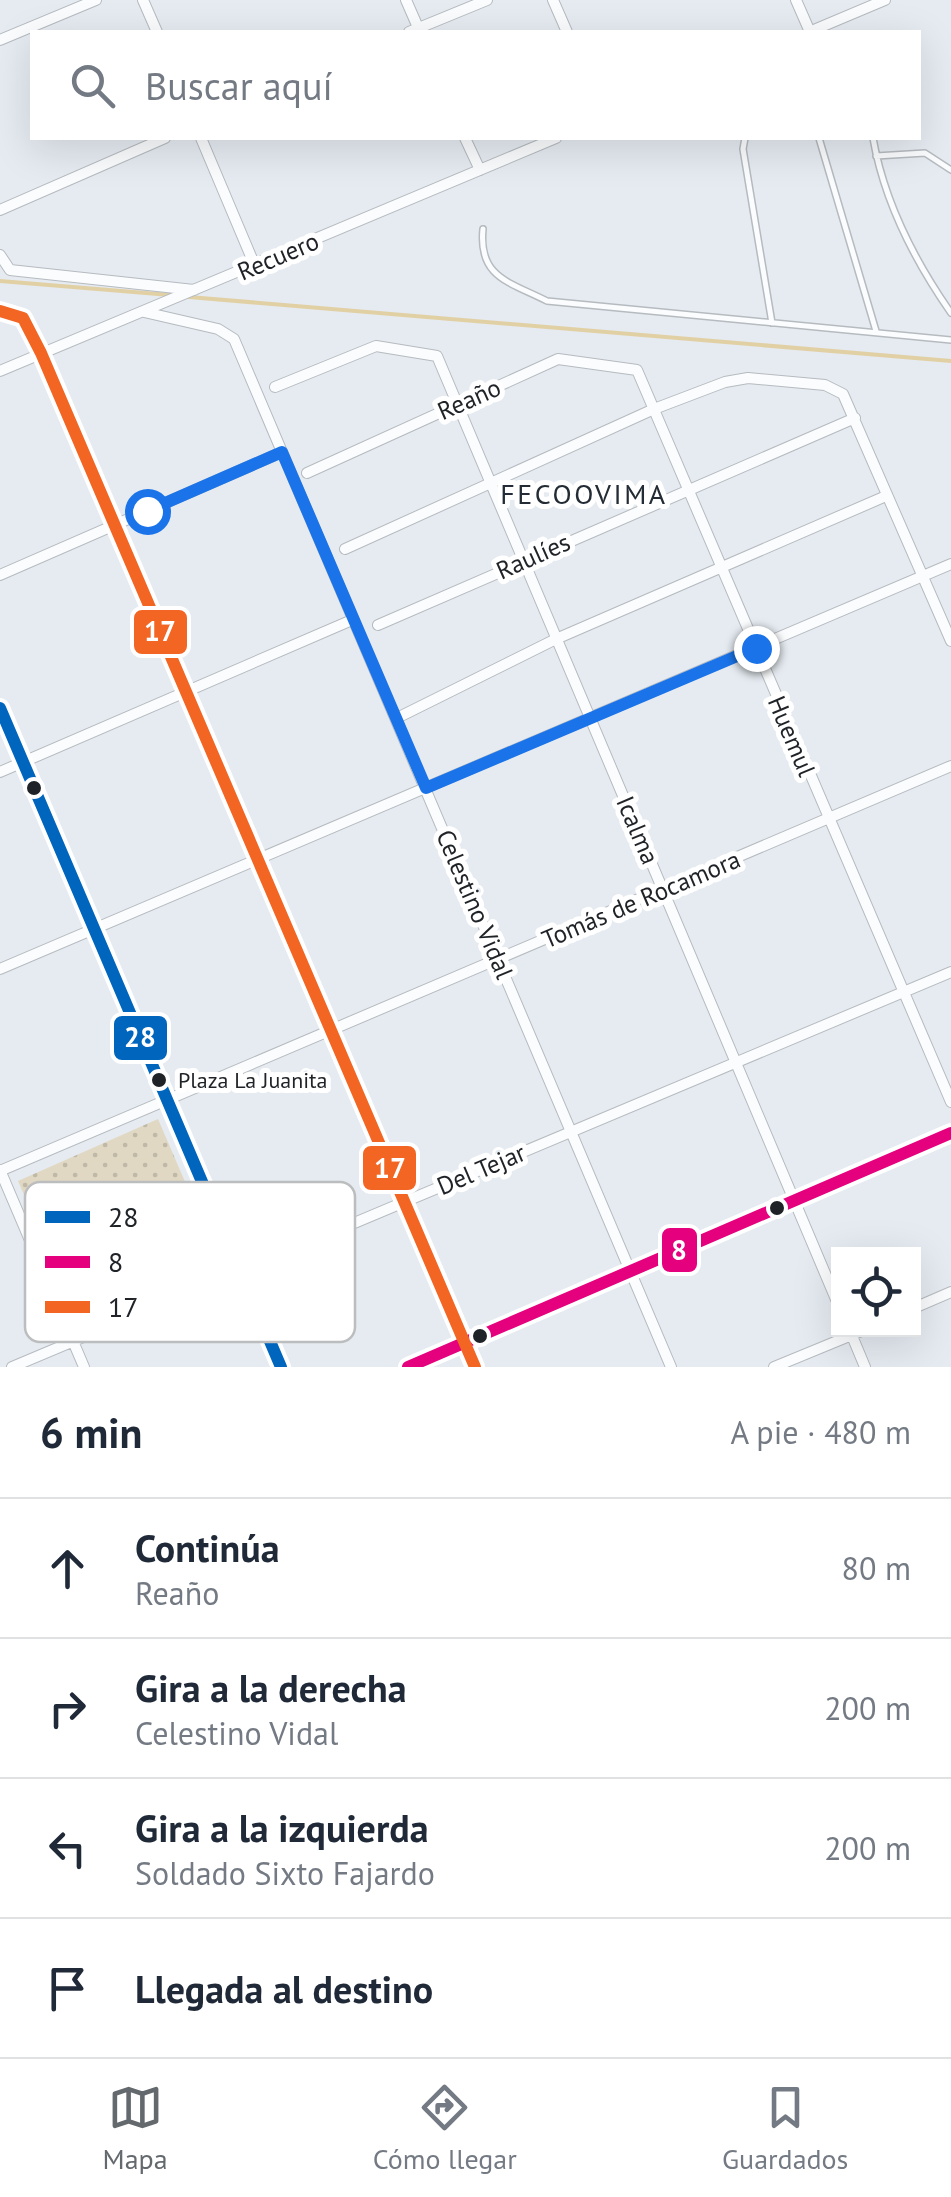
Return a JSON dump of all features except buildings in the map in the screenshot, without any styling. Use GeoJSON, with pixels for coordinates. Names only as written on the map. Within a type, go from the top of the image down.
{"type":"FeatureCollection","features":[{"type":"Feature","properties":{"kind":"street"},"geometry":{"type":"LineString","coordinates":[[0,40],[96,0]]}},
{"type":"Feature","properties":{"kind":"street"},"geometry":{"type":"LineString","coordinates":[[143,0],[156,30]]}},
{"type":"Feature","properties":{"kind":"street"},"geometry":{"type":"LineString","coordinates":[[406,0],[416,30]]}},
{"type":"Feature","properties":{"kind":"street"},"geometry":{"type":"LineString","coordinates":[[418,30],[487,0]]}},
{"type":"Feature","properties":{"kind":"street"},"geometry":{"type":"LineString","coordinates":[[553,0],[566,30]]}},
{"type":"Feature","properties":{"kind":"street"},"geometry":{"type":"LineString","coordinates":[[796,0],[808,30]]}},
{"type":"Feature","properties":{"kind":"street"},"geometry":{"type":"LineString","coordinates":[[814,30],[885,0]]}},
{"type":"Feature","properties":{"kind":"street"},"geometry":{"type":"LineString","coordinates":[[0,210],[160,140]]}},
{"type":"Feature","properties":{"kind":"street"},"geometry":{"type":"LineString","coordinates":[[202,140],[255,266]]}},
{"type":"Feature","properties":{"kind":"street"},"geometry":{"type":"LineString","coordinates":[[467,140],[480,170]]}},
{"type":"Feature","properties":{"kind":"street","name":"Recuero"},"geometry":{"type":"LineString","coordinates":[[0,371],[551,140]]}},
{"type":"Feature","properties":{"kind":"street"},"geometry":{"type":"LineString","coordinates":[[2,260],[10,270],[195,291]]}},
{"type":"Feature","properties":{"kind":"street"},"geometry":{"type":"LineString","coordinates":[[0,311],[23,318],[41,353],[475,1367]]}},
{"type":"Feature","properties":{"kind":"street","name":"Celestino Vidal"},"geometry":{"type":"LineString","coordinates":[[144,312],[228,332],[397,718],[670,1367]]}},
{"type":"Feature","properties":{"kind":"street","name":"Icalma"},"geometry":{"type":"LineString","coordinates":[[275,388],[376,346],[437,356],[831,1287]]}},
{"type":"Feature","properties":{"kind":"street","name":"Reaño"},"geometry":{"type":"LineString","coordinates":[[307,473],[558,359],[637,370]]}},
{"type":"Feature","properties":{"kind":"street","name":"Huemul"},"geometry":{"type":"LineString","coordinates":[[637,370],[951,1102]]}},
{"type":"Feature","properties":{"kind":"street"},"geometry":{"type":"LineString","coordinates":[[345,548],[654,409],[748,378],[825,384],[843,394],[855,418],[951,642]]}},
{"type":"Feature","properties":{"kind":"street","name":"Raulíes"},"geometry":{"type":"LineString","coordinates":[[378,625],[855,418]]}},
{"type":"Feature","properties":{"kind":"street"},"geometry":{"type":"LineString","coordinates":[[0,574],[282,452]]}},
{"type":"Feature","properties":{"kind":"street"},"geometry":{"type":"LineString","coordinates":[[397,718],[556,640],[886,496]]}},
{"type":"Feature","properties":{"kind":"street"},"geometry":{"type":"LineString","coordinates":[[0,969],[951,564]]}},
{"type":"Feature","properties":{"kind":"street"},"geometry":{"type":"LineString","coordinates":[[0,772],[352,620]]}},
{"type":"Feature","properties":{"kind":"street"},"geometry":{"type":"LineString","coordinates":[[0,708],[204,1182]]}},
{"type":"Feature","properties":{"kind":"street","name":"Tomás de Rocamora"},"geometry":{"type":"LineString","coordinates":[[0,1171],[951,766]]}},
{"type":"Feature","properties":{"kind":"street","name":"Del Tejar"},"geometry":{"type":"LineString","coordinates":[[355,1223],[951,972]]}},
{"type":"Feature","properties":{"kind":"street"},"geometry":{"type":"LineString","coordinates":[[408,1367],[951,1133]]}},
{"type":"Feature","properties":{"kind":"street"},"geometry":{"type":"LineString","coordinates":[[0,1171],[25,1229]]}},
{"type":"Feature","properties":{"kind":"street"},"geometry":{"type":"LineString","coordinates":[[921,1305],[951,1292]]}},
{"type":"Feature","properties":{"kind":"street"},"geometry":{"type":"LineString","coordinates":[[774,1367],[840,1337]]}},
{"type":"Feature","properties":{"kind":"street"},"geometry":{"type":"LineString","coordinates":[[853,1337],[865,1367]]}},
{"type":"Feature","properties":{"kind":"street","name":"Del Tejar"},"geometry":{"type":"LineString","coordinates":[[12,1367],[71,1342]]}},
{"type":"Feature","properties":{"kind":"street"},"geometry":{"type":"LineString","coordinates":[[73,1342],[84,1367]]}},
{"type":"Feature","properties":{"kind":"street"},"geometry":{"type":"LineString","coordinates":[[271,1342],[281,1367]]}},
{"type":"Feature","properties":{"kind":"lane"},"geometry":{"type":"LineString","coordinates":[[745,140],[772,322]]}},
{"type":"Feature","properties":{"kind":"lane"},"geometry":{"type":"LineString","coordinates":[[820,140],[876,333]]}},
{"type":"Feature","properties":{"kind":"lane"},"geometry":{"type":"LineString","coordinates":[[873,140],[893,208],[924,275],[951,313]]}},
{"type":"Feature","properties":{"kind":"lane"},"geometry":{"type":"LineString","coordinates":[[876,156],[925,152],[951,170]]}},
{"type":"Feature","properties":{"kind":"lane"},"geometry":{"type":"LineString","coordinates":[[483,229],[481,252],[485,264],[494,273],[548,302],[951,340]]}},
{"type":"Feature","properties":{"kind":"shaded area"},"geometry":{"type":"Polygon","coordinates":[[[158,1119],[185,1182],[25,1182],[25,1197],[18,1181],[158,1119]]]}},
{"type":"Feature","properties":{"kind":"waterway"},"geometry":{"type":"LineString","coordinates":[[0,281],[170,295]]}},
{"type":"Feature","properties":{"kind":"waterway"},"geometry":{"type":"LineString","coordinates":[[189,297],[951,361]]}},
{"type":"Feature","properties":{"kind":"transit line","name":"17"},"geometry":{"type":"LineString","coordinates":[[0,311],[23,318],[41,353],[475,1367]]}},
{"type":"Feature","properties":{"kind":"transit line","name":"28"},"geometry":{"type":"LineString","coordinates":[[0,708],[202,1182]]}},
{"type":"Feature","properties":{"kind":"transit line","name":"8"},"geometry":{"type":"LineString","coordinates":[[408,1367],[951,1133]]}},
{"type":"Feature","properties":{"kind":"transit line","name":"28"},"geometry":{"type":"LineString","coordinates":[[270,1342],[281,1367]]}},
{"type":"Feature","properties":{"kind":"place","name":"Plaza La Juanita"},"geometry":{"type":"Point","coordinates":[159,1080]}},
{"type":"Feature","properties":{"kind":"district","name":"FECOOVIMA"},"geometry":{"type":"Point","coordinates":[584,493]}},
{"type":"Feature","properties":{"kind":"route"},"geometry":{"type":"LineString","coordinates":[[147,511],[282,452],[426,788],[756,648]]}}]}
